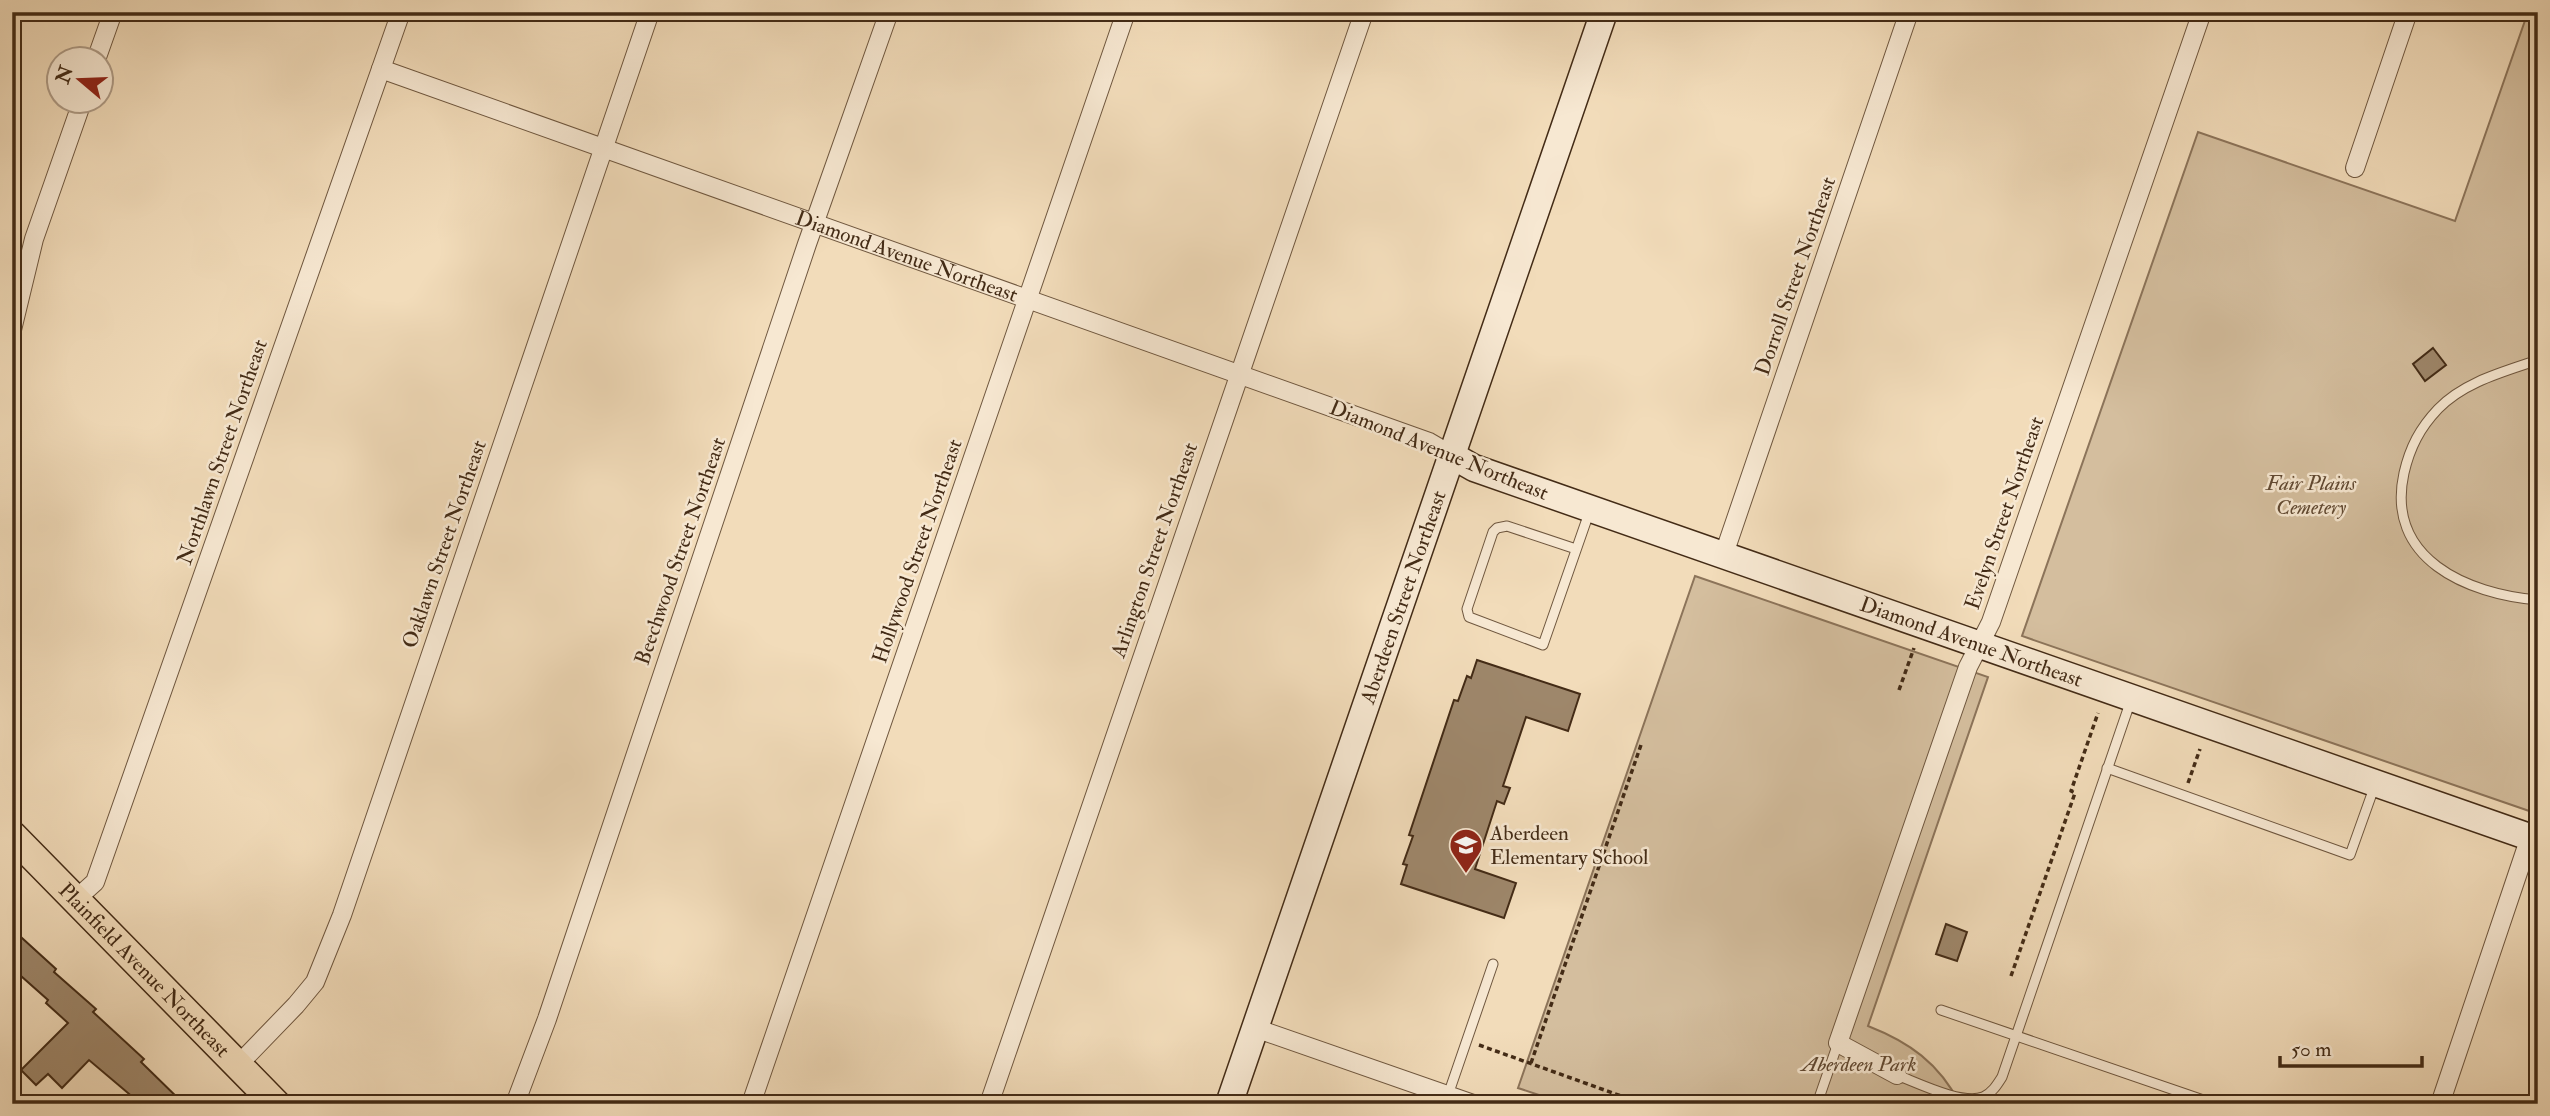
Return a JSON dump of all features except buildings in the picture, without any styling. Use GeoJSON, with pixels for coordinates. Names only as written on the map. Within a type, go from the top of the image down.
{"type":"FeatureCollection","features":[{"type":"Feature","properties":{"kind":"main road","name":"Plainfield Avenue Northeast"},"geometry":{"type":"LineString","coordinates":[[12,835],[276,1104]]}},
{"type":"Feature","properties":{"kind":"street"},"geometry":{"type":"LineString","coordinates":[[101,46],[113,12]]}},
{"type":"Feature","properties":{"kind":"street","name":"Northlawn Street Northeast"},"geometry":{"type":"LineString","coordinates":[[75,900],[95,882],[401,12]]}},
{"type":"Feature","properties":{"kind":"street","name":"Oaklawn Street Northeast"},"geometry":{"type":"LineString","coordinates":[[238,1065],[315,982],[338,926],[650,12]]}},
{"type":"Feature","properties":{"kind":"street","name":"Beechwood Street Northeast"},"geometry":{"type":"LineString","coordinates":[[515,1104],[552,1006],[802,257],[889,12]]}},
{"type":"Feature","properties":{"kind":"street","name":"Hollywood Street Northeast"},"geometry":{"type":"LineString","coordinates":[[751,1104],[1126,12]]}},
{"type":"Feature","properties":{"kind":"street","name":"Arlington Street Northeast"},"geometry":{"type":"LineString","coordinates":[[989,1104],[1364,12]]}},
{"type":"Feature","properties":{"kind":"street","name":"Aberdeen Street Northeast"},"geometry":{"type":"LineString","coordinates":[[1229,1104],[1604,12]]}},
{"type":"Feature","properties":{"kind":"street","name":"Dorroll Street Northeast"},"geometry":{"type":"LineString","coordinates":[[1724,554],[1909,12]]}},
{"type":"Feature","properties":{"kind":"street","name":"Evelyn Street Northeast"},"geometry":{"type":"LineString","coordinates":[[1838,1043],[1968,667],[1992,622],[2202,12]]}},
{"type":"Feature","properties":{"kind":"street"},"geometry":{"type":"LineString","coordinates":[[2355,168],[2408,12]]}},
{"type":"Feature","properties":{"kind":"street","name":"Diamond Avenue Northeast"},"geometry":{"type":"LineString","coordinates":[[381,69],[1429,442],[1474,468],[2534,839]]}},
{"type":"Feature","properties":{"kind":"street"},"geometry":{"type":"LineString","coordinates":[[12,330],[34,239],[77,116]]}},
{"type":"Feature","properties":{"kind":"street"},"geometry":{"type":"LineString","coordinates":[[2440,1104],[2534,839]]}},
{"type":"Feature","properties":{"kind":"street"},"geometry":{"type":"LineString","coordinates":[[1255,1028],[1473,1104]]}},
{"type":"Feature","properties":{"kind":"street"},"geometry":{"type":"LineString","coordinates":[[1838,1043],[1897,1075]]}},
{"type":"Feature","properties":{"kind":"lane"},"geometry":{"type":"LineString","coordinates":[[2538,360],[2483,380],[2439,407],[2416,436],[2409,451],[2401,500],[2414,542],[2448,575],[2486,591],[2538,600]]}},
{"type":"Feature","properties":{"kind":"lane"},"geometry":{"type":"LineString","coordinates":[[1576,550],[1507,526],[1497,528],[1493,532],[1467,609],[1469,617],[1472,621],[1543,645],[1591,508]]}},
{"type":"Feature","properties":{"kind":"lane"},"geometry":{"type":"LineString","coordinates":[[1897,1075],[1958,1097],[1971,1099],[1984,1096],[1995,1088],[2003,1077],[2131,698]]}},
{"type":"Feature","properties":{"kind":"lane"},"geometry":{"type":"LineString","coordinates":[[2107,768],[2350,855],[2376,783]]}},
{"type":"Feature","properties":{"kind":"lane"},"geometry":{"type":"LineString","coordinates":[[1448,1095],[1493,964]]}},
{"type":"Feature","properties":{"kind":"lane"},"geometry":{"type":"LineString","coordinates":[[1941,1010],[2215,1104]]}},
{"type":"Feature","properties":{"kind":"lane"},"geometry":{"type":"LineString","coordinates":[[1817,1104],[1838,1043]]}},
{"type":"Feature","properties":{"kind":"path"},"geometry":{"type":"LineString","coordinates":[[1899,690],[1914,648]]}},
{"type":"Feature","properties":{"kind":"path"},"geometry":{"type":"LineString","coordinates":[[2011,976],[2075,793],[2071,791],[2098,713]]}},
{"type":"Feature","properties":{"kind":"path"},"geometry":{"type":"LineString","coordinates":[[1531,1063],[1642,742]]}},
{"type":"Feature","properties":{"kind":"path"},"geometry":{"type":"LineString","coordinates":[[2184,796],[2200,749]]}},
{"type":"Feature","properties":{"kind":"path"},"geometry":{"type":"LineString","coordinates":[[1467,1040],[1624,1097],[1629,1104]]}},
{"type":"Feature","properties":{"kind":"green space","name":"Fair Plains Cemetery"},"geometry":{"type":"Polygon","coordinates":[[[2528,12],[2538,12],[2538,814],[2022,636],[2198,132],[2455,221],[2528,12]]]}},
{"type":"Feature","properties":{"kind":"green space","name":"Aberdeen Park"},"geometry":{"type":"Polygon","coordinates":[[[1695,576],[1988,677],[1868,1026],[1897,1039],[1922,1056],[1943,1077],[1960,1104],[1550,1104],[1551,1099],[1518,1088],[1695,576]]]}},
{"type":"Feature","properties":{"kind":"place","name":"Aberdeen Elementary School"},"geometry":{"type":"Point","coordinates":[1466,875]}}]}
